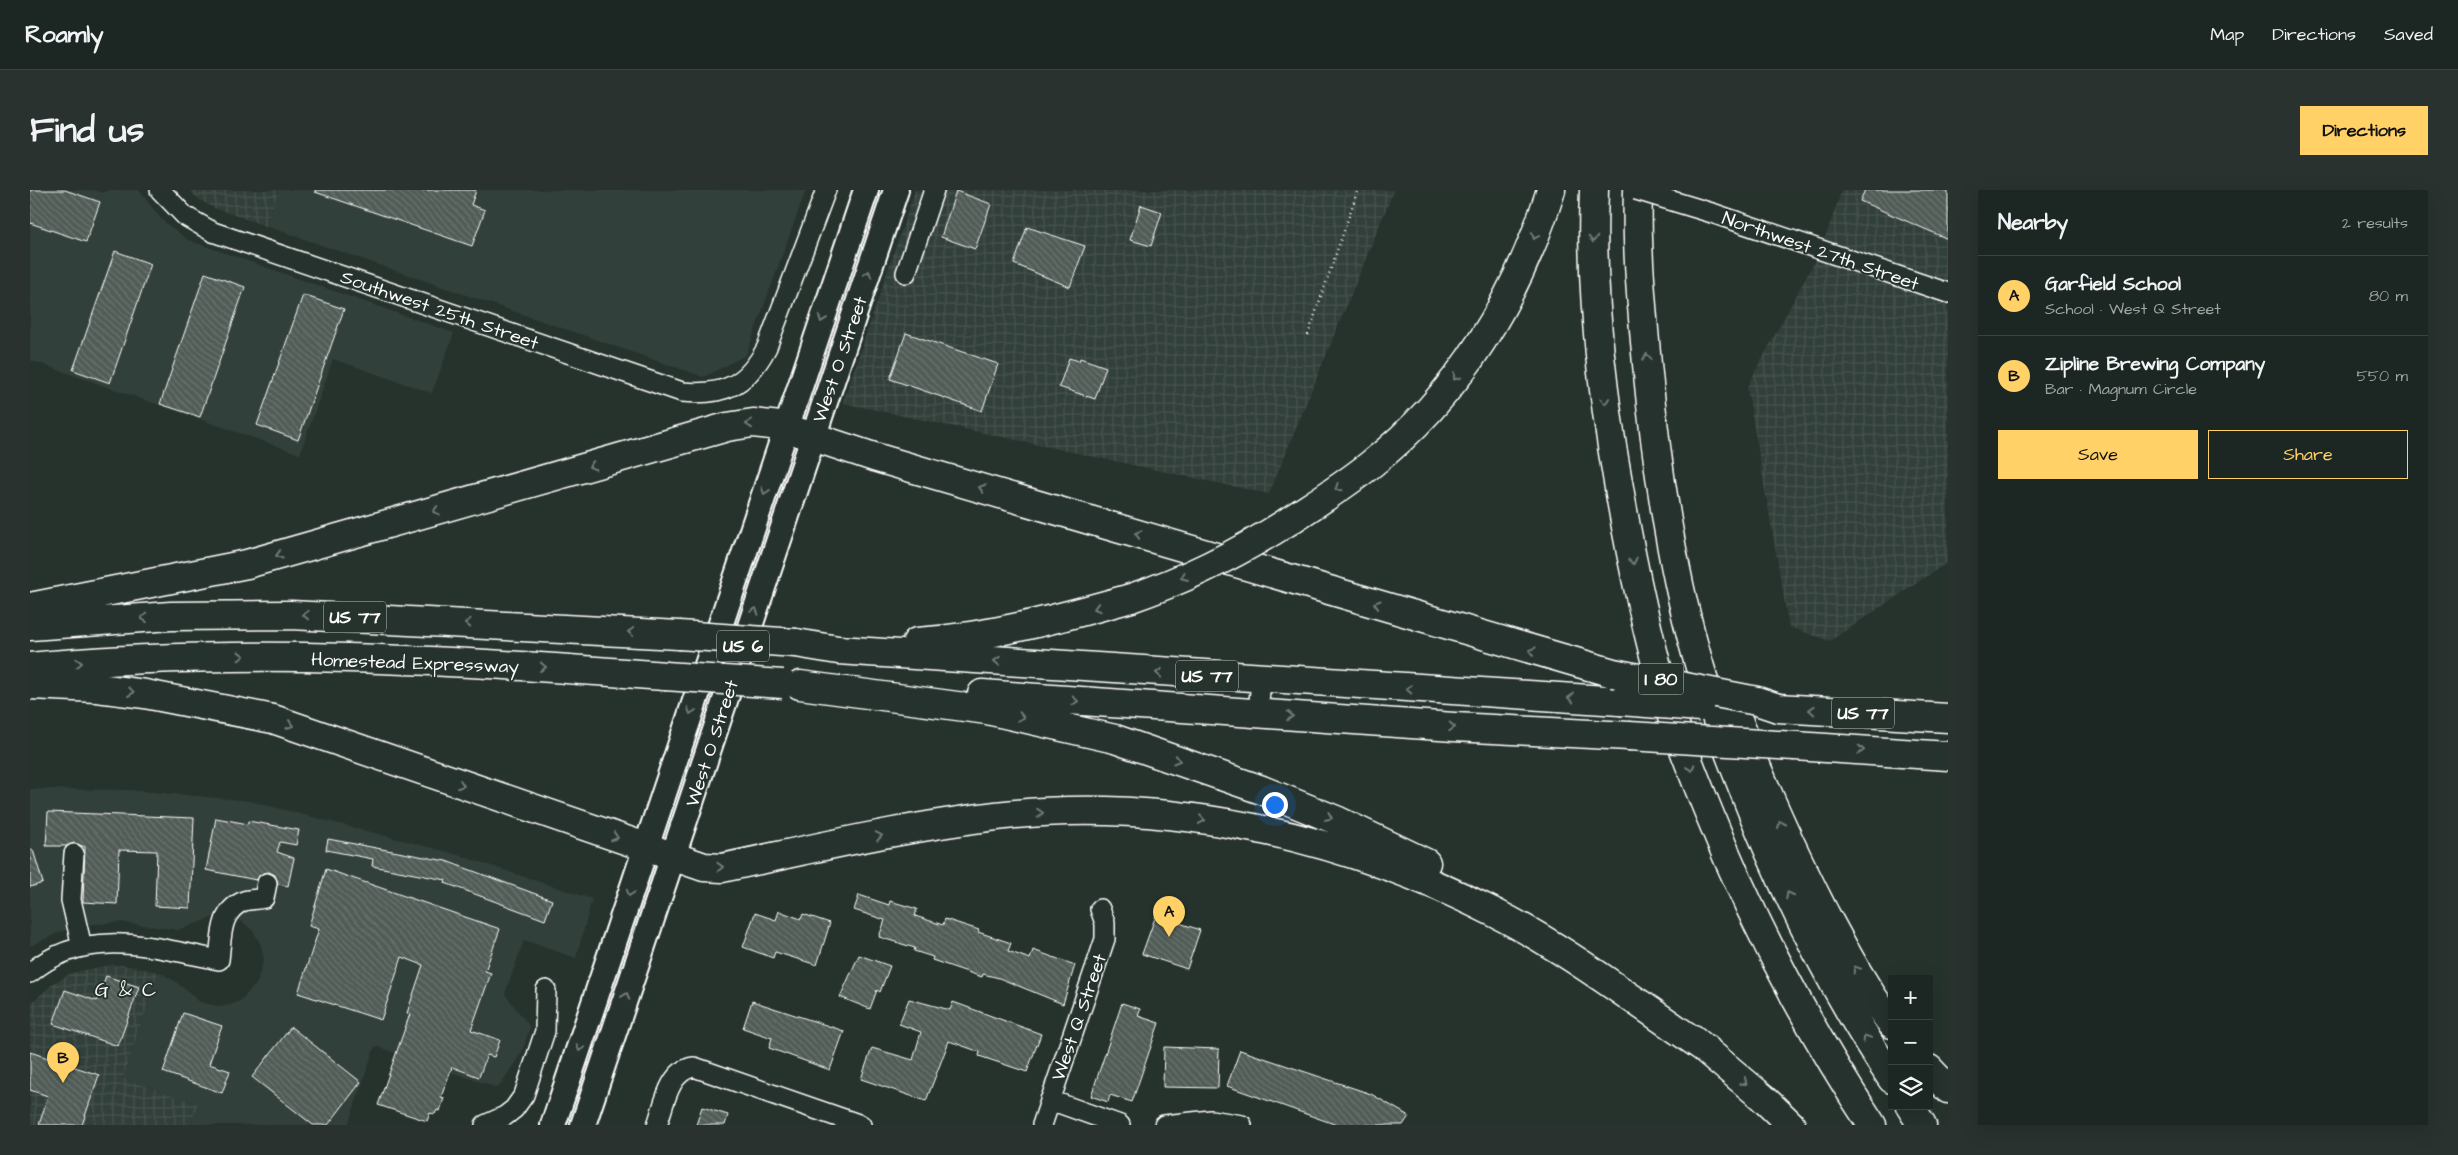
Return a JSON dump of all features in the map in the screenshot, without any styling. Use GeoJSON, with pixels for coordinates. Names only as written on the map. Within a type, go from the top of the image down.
{"type":"FeatureCollection","features":[{"type":"Feature","properties":{"kind":"highway"},"geometry":{"type":"LineString","coordinates":[[796,643],[913,642],[976,637],[1062,618],[1131,598],[1157,589],[1240,551],[1289,521],[1370,465],[1422,417],[1448,387],[1478,348],[1500,314],[1524,265],[1551,190]]}},
{"type":"Feature","properties":{"kind":"highway","name":"I 80"},"geometry":{"type":"LineString","coordinates":[[1594,190],[1593,261],[1599,342],[1609,431],[1624,519],[1664,693],[1692,773],[1759,926],[1829,1059],[1872,1125]]}},
{"type":"Feature","properties":{"kind":"highway","name":"I 80"},"geometry":{"type":"LineString","coordinates":[[1637,190],[1644,327],[1657,458],[1676,569],[1697,658],[1727,748],[1777,872],[1847,1008],[1888,1073]]}},
{"type":"Feature","properties":{"kind":"highway"},"geometry":{"type":"LineString","coordinates":[[30,607],[247,564],[727,427],[764,423],[813,436],[874,457],[1613,673],[1778,708]]}},
{"type":"Feature","properties":{"kind":"highway"},"geometry":{"type":"LineString","coordinates":[[1657,458],[1721,675],[1754,764],[1795,855],[1848,957],[1889,1020]]}},
{"type":"Feature","properties":{"kind":"highway","name":"US 77"},"geometry":{"type":"LineString","coordinates":[[30,626],[171,616],[291,614],[679,635],[796,643],[838,650],[1262,680],[1756,710],[1778,708],[1948,718]]}},
{"type":"Feature","properties":{"kind":"highway","name":"Homestead Expressway"},"geometry":{"type":"LineString","coordinates":[[30,667],[144,659],[244,656],[323,657],[492,664],[791,684]]}},
{"type":"Feature","properties":{"kind":"highway"},"geometry":{"type":"LineString","coordinates":[[791,684],[1001,696],[1454,727],[1948,756]]}},
{"type":"Feature","properties":{"kind":"highway","name":"US 77"},"geometry":{"type":"LineString","coordinates":[[791,684],[957,705],[1054,724],[1115,739],[1262,790],[1336,820],[1407,854],[1498,903],[1589,960],[1656,1008],[1762,1097],[1790,1125]]}},
{"type":"Feature","properties":{"kind":"highway"},"geometry":{"type":"LineString","coordinates":[[30,685],[97,688],[145,694],[273,719],[704,867],[722,868],[938,824],[998,816],[1054,812],[1109,812],[1170,816],[1231,824],[1339,849],[1397,868],[1448,890],[1498,914],[1546,942],[1707,1050]]}},
{"type":"Feature","properties":{"kind":"highway"},"geometry":{"type":"LineString","coordinates":[[1933,1073],[1948,1089]]}},
{"type":"Feature","properties":{"kind":"highway"},"geometry":{"type":"LineString","coordinates":[[1913,1110],[1922,1125]]}},
{"type":"Feature","properties":{"kind":"main road","name":"West O Street"},"geometry":{"type":"LineString","coordinates":[[554,1125],[866,190]]}},
{"type":"Feature","properties":{"kind":"main road","name":"West O Street"},"geometry":{"type":"LineString","coordinates":[[583,1125],[896,190]]}},
{"type":"Feature","properties":{"kind":"street","name":"Southwest 25th Street"},"geometry":{"type":"LineString","coordinates":[[160,190],[185,216],[213,232],[682,392],[716,393],[746,377],[758,363],[767,347],[826,190]]}},
{"type":"Feature","properties":{"kind":"street"},"geometry":{"type":"LineString","coordinates":[[906,273],[934,190]]}},
{"type":"Feature","properties":{"kind":"street","name":"Northwest 27th Street"},"geometry":{"type":"LineString","coordinates":[[1637,190],[1712,213],[1948,293]]}},
{"type":"Feature","properties":{"kind":"street"},"geometry":{"type":"LineString","coordinates":[[1258,714],[1262,680]]}},
{"type":"Feature","properties":{"kind":"street"},"geometry":{"type":"LineString","coordinates":[[74,854],[71,900],[82,947]]}},
{"type":"Feature","properties":{"kind":"street"},"geometry":{"type":"LineString","coordinates":[[30,973],[51,958],[82,947],[111,943],[127,943],[220,960],[224,920],[231,909],[245,901],[264,898],[267,883]]}},
{"type":"Feature","properties":{"kind":"street","name":"West Q Street"},"geometry":{"type":"LineString","coordinates":[[1042,1125],[1104,940],[1105,923],[1100,909]]}},
{"type":"Feature","properties":{"kind":"street"},"geometry":{"type":"LineString","coordinates":[[485,1125],[505,1116],[514,1109],[524,1095],[545,1031],[546,990]]}},
{"type":"Feature","properties":{"kind":"street"},"geometry":{"type":"LineString","coordinates":[[657,1125],[671,1084],[681,1071],[694,1067],[861,1125]]}},
{"type":"Feature","properties":{"kind":"street"},"geometry":{"type":"LineString","coordinates":[[1050,1100],[1120,1125]]}},
{"type":"Feature","properties":{"kind":"street"},"geometry":{"type":"LineString","coordinates":[[1164,1125],[1211,1120],[1242,1125]]}},
{"type":"Feature","properties":{"kind":"path"},"geometry":{"type":"LineString","coordinates":[[1308,335],[1358,190]]}},
{"type":"Feature","properties":{"kind":"shaded area"},"geometry":{"type":"Polygon","coordinates":[[[30,190],[95,190],[103,193],[109,190],[139,190],[161,219],[188,240],[454,333],[432,393],[333,359],[300,454],[30,360],[30,190]]]}},
{"type":"Feature","properties":{"kind":"shaded area"},"geometry":{"type":"Polygon","coordinates":[[[189,190],[279,190],[266,226],[214,208],[200,200],[189,190]]]}},
{"type":"Feature","properties":{"kind":"shaded area"},"geometry":{"type":"Polygon","coordinates":[[[279,190],[806,190],[746,355],[704,377],[266,226],[279,190]]]}},
{"type":"Feature","properties":{"kind":"shaded area"},"geometry":{"type":"Polygon","coordinates":[[[915,190],[1394,190],[1269,494],[843,403],[915,190]]]}},
{"type":"Feature","properties":{"kind":"shaded area"},"geometry":{"type":"Polygon","coordinates":[[[1842,190],[1948,190],[1948,562],[1830,641],[1789,627],[1747,387],[1821,249],[1842,190]]]}},
{"type":"Feature","properties":{"kind":"shaded area"},"geometry":{"type":"Polygon","coordinates":[[[30,789],[129,790],[250,801],[452,853],[592,899],[576,958],[524,940],[505,994],[530,1027],[522,1052],[498,1088],[375,1046],[348,1125],[191,1125],[198,1104],[123,1078],[159,972],[176,982],[200,1002],[221,1007],[230,1005],[240,1001],[257,983],[264,958],[260,943],[253,931],[243,922],[229,918],[214,917],[178,930],[121,922],[84,925],[62,931],[30,946],[30,789]]]}},
{"type":"Feature","properties":{"kind":"shaded area"},"geometry":{"type":"Polygon","coordinates":[[[651,867],[658,869],[576,1109],[579,1081],[604,1007],[613,997],[619,979],[619,961],[651,867]]]}},
{"type":"Feature","properties":{"kind":"shaded area"},"geometry":{"type":"Polygon","coordinates":[[[123,965],[159,972],[123,1078],[198,1104],[191,1125],[30,1125],[30,1004],[55,982],[72,973],[104,966],[123,965]]]}},
{"type":"Feature","properties":{"kind":"building"},"geometry":{"type":"Polygon","coordinates":[[[30,190],[65,190],[100,202],[86,242],[30,223],[30,190]]]}},
{"type":"Feature","properties":{"kind":"building"},"geometry":{"type":"Polygon","coordinates":[[[315,190],[476,190],[471,205],[485,210],[472,246],[315,192],[315,190]]]}},
{"type":"Feature","properties":{"kind":"building"},"geometry":{"type":"Polygon","coordinates":[[[1865,190],[1943,190],[1948,192],[1948,239],[1860,201],[1865,190]]]}},
{"type":"Feature","properties":{"kind":"building"},"geometry":{"type":"Polygon","coordinates":[[[956,191],[991,204],[975,249],[941,237],[956,191]]]}},
{"type":"Feature","properties":{"kind":"building"},"geometry":{"type":"Polygon","coordinates":[[[1141,205],[1162,212],[1151,246],[1130,240],[1141,205]]]}},
{"type":"Feature","properties":{"kind":"building"},"geometry":{"type":"Polygon","coordinates":[[[1027,227],[1085,246],[1070,287],[1014,264],[1027,227]]]}},
{"type":"Feature","properties":{"kind":"building"},"geometry":{"type":"Polygon","coordinates":[[[115,251],[151,264],[110,383],[73,370],[115,251]]]}},
{"type":"Feature","properties":{"kind":"building"},"geometry":{"type":"Polygon","coordinates":[[[205,273],[245,287],[200,417],[160,404],[205,273]]]}},
{"type":"Feature","properties":{"kind":"building"},"geometry":{"type":"Polygon","coordinates":[[[303,295],[344,309],[298,440],[257,425],[303,295]]]}},
{"type":"Feature","properties":{"kind":"building"},"geometry":{"type":"Polygon","coordinates":[[[906,333],[998,364],[982,411],[890,379],[906,333]]]}},
{"type":"Feature","properties":{"kind":"building"},"geometry":{"type":"Polygon","coordinates":[[[1069,358],[1079,361],[1080,358],[1106,367],[1095,399],[1059,387],[1069,358]]]}},
{"type":"Feature","properties":{"kind":"building"},"geometry":{"type":"Polygon","coordinates":[[[48,812],[194,818],[190,908],[155,906],[157,851],[119,850],[117,904],[83,902],[85,847],[74,843],[66,846],[46,846],[48,812]]]}},
{"type":"Feature","properties":{"kind":"building"},"geometry":{"type":"Polygon","coordinates":[[[216,818],[248,824],[248,821],[299,830],[296,845],[280,842],[277,852],[294,858],[288,886],[278,884],[275,875],[269,872],[263,873],[256,880],[206,870],[216,818]]]}},
{"type":"Feature","properties":{"kind":"building"},"geometry":{"type":"Polygon","coordinates":[[[328,839],[446,861],[552,900],[545,920],[445,883],[446,880],[372,866],[373,859],[326,850],[328,839]]]}},
{"type":"Feature","properties":{"kind":"building"},"geometry":{"type":"Polygon","coordinates":[[[30,850],[33,850],[43,883],[30,887],[30,850]]]}},
{"type":"Feature","properties":{"kind":"building"},"geometry":{"type":"Polygon","coordinates":[[[326,869],[500,929],[485,971],[491,973],[471,1030],[500,1040],[494,1057],[487,1055],[479,1077],[452,1067],[441,1097],[444,1098],[440,1111],[437,1110],[435,1114],[430,1113],[427,1121],[378,1105],[410,1014],[407,1013],[423,965],[402,957],[381,1020],[298,993],[319,929],[309,926],[326,869]]]}},
{"type":"Feature","properties":{"kind":"building"},"geometry":{"type":"Polygon","coordinates":[[[859,895],[889,905],[890,901],[917,909],[915,916],[943,925],[945,919],[979,930],[978,932],[1011,943],[1008,951],[1030,959],[1033,950],[1075,965],[1063,1004],[999,978],[983,974],[982,977],[932,960],[933,957],[914,951],[915,948],[879,937],[885,920],[854,910],[859,895]]]}},
{"type":"Feature","properties":{"kind":"building"},"geometry":{"type":"Polygon","coordinates":[[[779,911],[801,919],[803,914],[830,923],[817,965],[775,952],[773,958],[743,947],[755,913],[776,920],[779,911]]]}},
{"type":"Feature","properties":{"kind":"building"},"geometry":{"type":"Polygon","coordinates":[[[1156,915],[1200,930],[1187,969],[1142,954],[1156,915]]]}},
{"type":"Feature","properties":{"kind":"building"},"geometry":{"type":"Polygon","coordinates":[[[859,955],[890,966],[880,992],[877,990],[870,1009],[840,997],[859,955]]]}},
{"type":"Feature","properties":{"kind":"building"},"geometry":{"type":"Polygon","coordinates":[[[106,976],[139,987],[118,1046],[53,1024],[65,990],[97,1001],[106,976]]]}},
{"type":"Feature","properties":{"kind":"building"},"geometry":{"type":"Polygon","coordinates":[[[909,999],[950,1010],[953,1002],[1041,1034],[1027,1072],[979,1056],[980,1052],[949,1041],[926,1101],[861,1079],[872,1048],[913,1060],[921,1032],[899,1024],[909,999]]]}},
{"type":"Feature","properties":{"kind":"building"},"geometry":{"type":"Polygon","coordinates":[[[752,1001],[844,1031],[830,1070],[769,1048],[772,1038],[743,1028],[752,1001]]]}},
{"type":"Feature","properties":{"kind":"building"},"geometry":{"type":"Polygon","coordinates":[[[1122,1003],[1140,1009],[1138,1016],[1159,1023],[1132,1102],[1110,1095],[1108,1102],[1091,1096],[1122,1003]]]}},
{"type":"Feature","properties":{"kind":"building"},"geometry":{"type":"Polygon","coordinates":[[[183,1013],[222,1026],[209,1064],[230,1071],[222,1093],[163,1072],[183,1013]]]}},
{"type":"Feature","properties":{"kind":"building"},"geometry":{"type":"Polygon","coordinates":[[[291,1027],[361,1082],[328,1125],[313,1125],[252,1077],[291,1027]]]}},
{"type":"Feature","properties":{"kind":"building"},"geometry":{"type":"Polygon","coordinates":[[[1164,1047],[1219,1049],[1218,1088],[1163,1087],[1164,1047]]]}},
{"type":"Feature","properties":{"kind":"building"},"geometry":{"type":"Polygon","coordinates":[[[1240,1050],[1371,1094],[1409,1116],[1403,1125],[1337,1125],[1227,1086],[1240,1050]]]}},
{"type":"Feature","properties":{"kind":"building"},"geometry":{"type":"Polygon","coordinates":[[[30,1052],[99,1075],[82,1125],[39,1125],[48,1096],[30,1090],[30,1052]]]}},
{"type":"Feature","properties":{"kind":"building"},"geometry":{"type":"Polygon","coordinates":[[[702,1107],[728,1115],[725,1125],[696,1125],[702,1107]]]}},
{"type":"Feature","properties":{"kind":"place","name":"Garfield School"},"geometry":{"type":"Point","coordinates":[1169,937]}},
{"type":"Feature","properties":{"kind":"place","name":"Zipline Brewing Company"},"geometry":{"type":"Point","coordinates":[63,1083]}},
{"type":"Feature","properties":{"kind":"district","name":"G & C"},"geometry":{"type":"Point","coordinates":[126,989]}}]}
